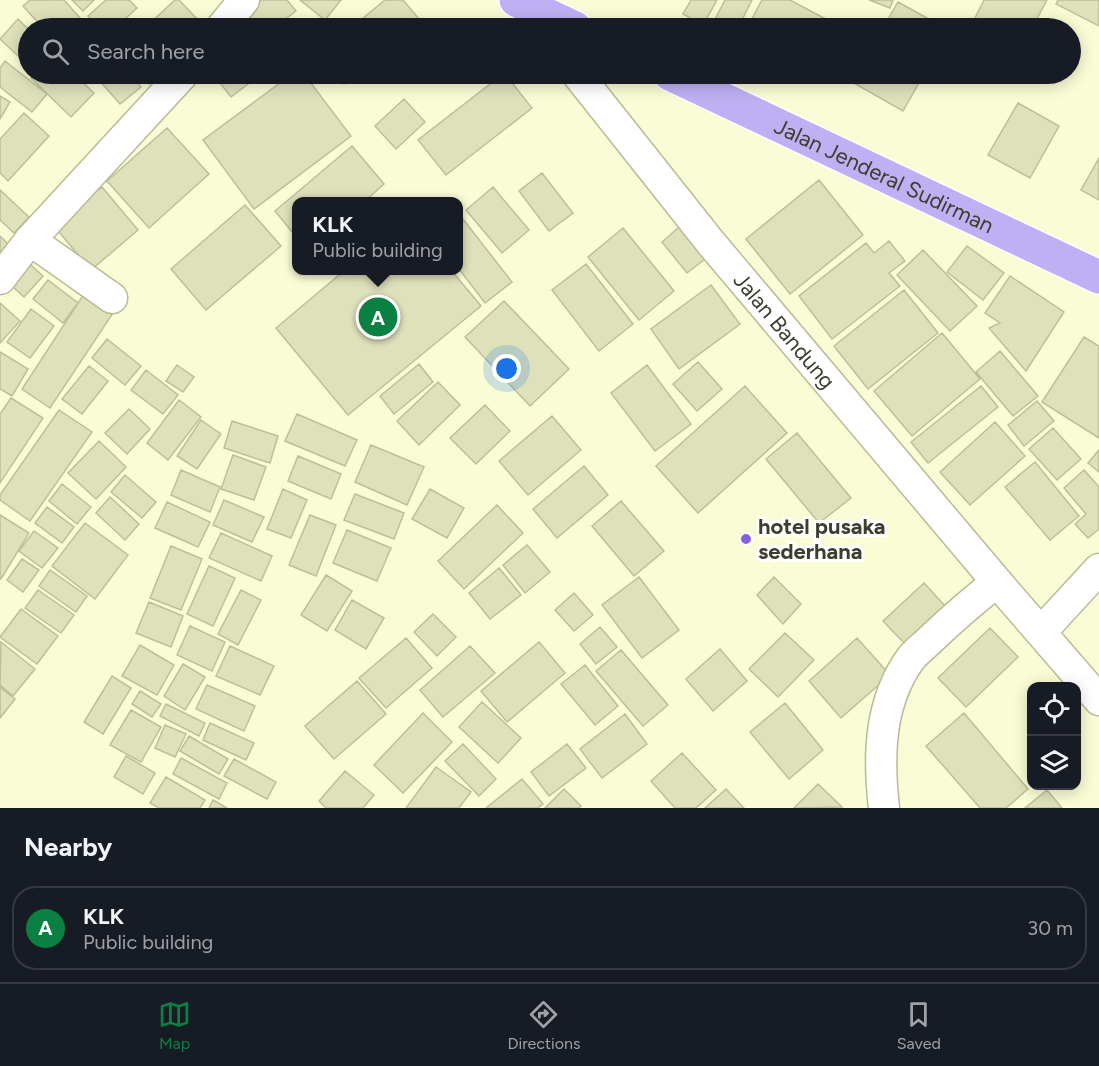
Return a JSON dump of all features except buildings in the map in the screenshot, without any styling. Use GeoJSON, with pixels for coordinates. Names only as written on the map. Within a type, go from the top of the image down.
{"type":"FeatureCollection","features":[{"type":"Feature","properties":{"kind":"highway"},"geometry":{"type":"LineString","coordinates":[[518,1],[554,18]]}},
{"type":"Feature","properties":{"kind":"highway","name":"Jalan Jenderal Sudirman"},"geometry":{"type":"LineString","coordinates":[[691,84],[1099,278]]}},
{"type":"Feature","properties":{"kind":"street"},"geometry":{"type":"LineString","coordinates":[[229,18],[244,0]]}},
{"type":"Feature","properties":{"kind":"street"},"geometry":{"type":"LineString","coordinates":[[518,1],[532,18]]}},
{"type":"Feature","properties":{"kind":"street"},"geometry":{"type":"LineString","coordinates":[[0,279],[30,240],[174,84]]}},
{"type":"Feature","properties":{"kind":"street","name":"Jalan Bandung"},"geometry":{"type":"LineString","coordinates":[[592,84],[711,243],[1099,700]]}},
{"type":"Feature","properties":{"kind":"street"},"geometry":{"type":"LineString","coordinates":[[30,240],[112,298]]}},
{"type":"Feature","properties":{"kind":"street"},"geometry":{"type":"LineString","coordinates":[[1041,632],[1099,568]]}},
{"type":"Feature","properties":{"kind":"street"},"geometry":{"type":"LineString","coordinates":[[884,808],[881,775],[882,733],[896,686],[912,658],[953,618],[997,582]]}},
{"type":"Feature","properties":{"kind":"place","name":"KLK"},"geometry":{"type":"Point","coordinates":[378,317]}},
{"type":"Feature","properties":{"kind":"place","name":"hotel pusaka sederhana"},"geometry":{"type":"Point","coordinates":[746,539]}}]}
